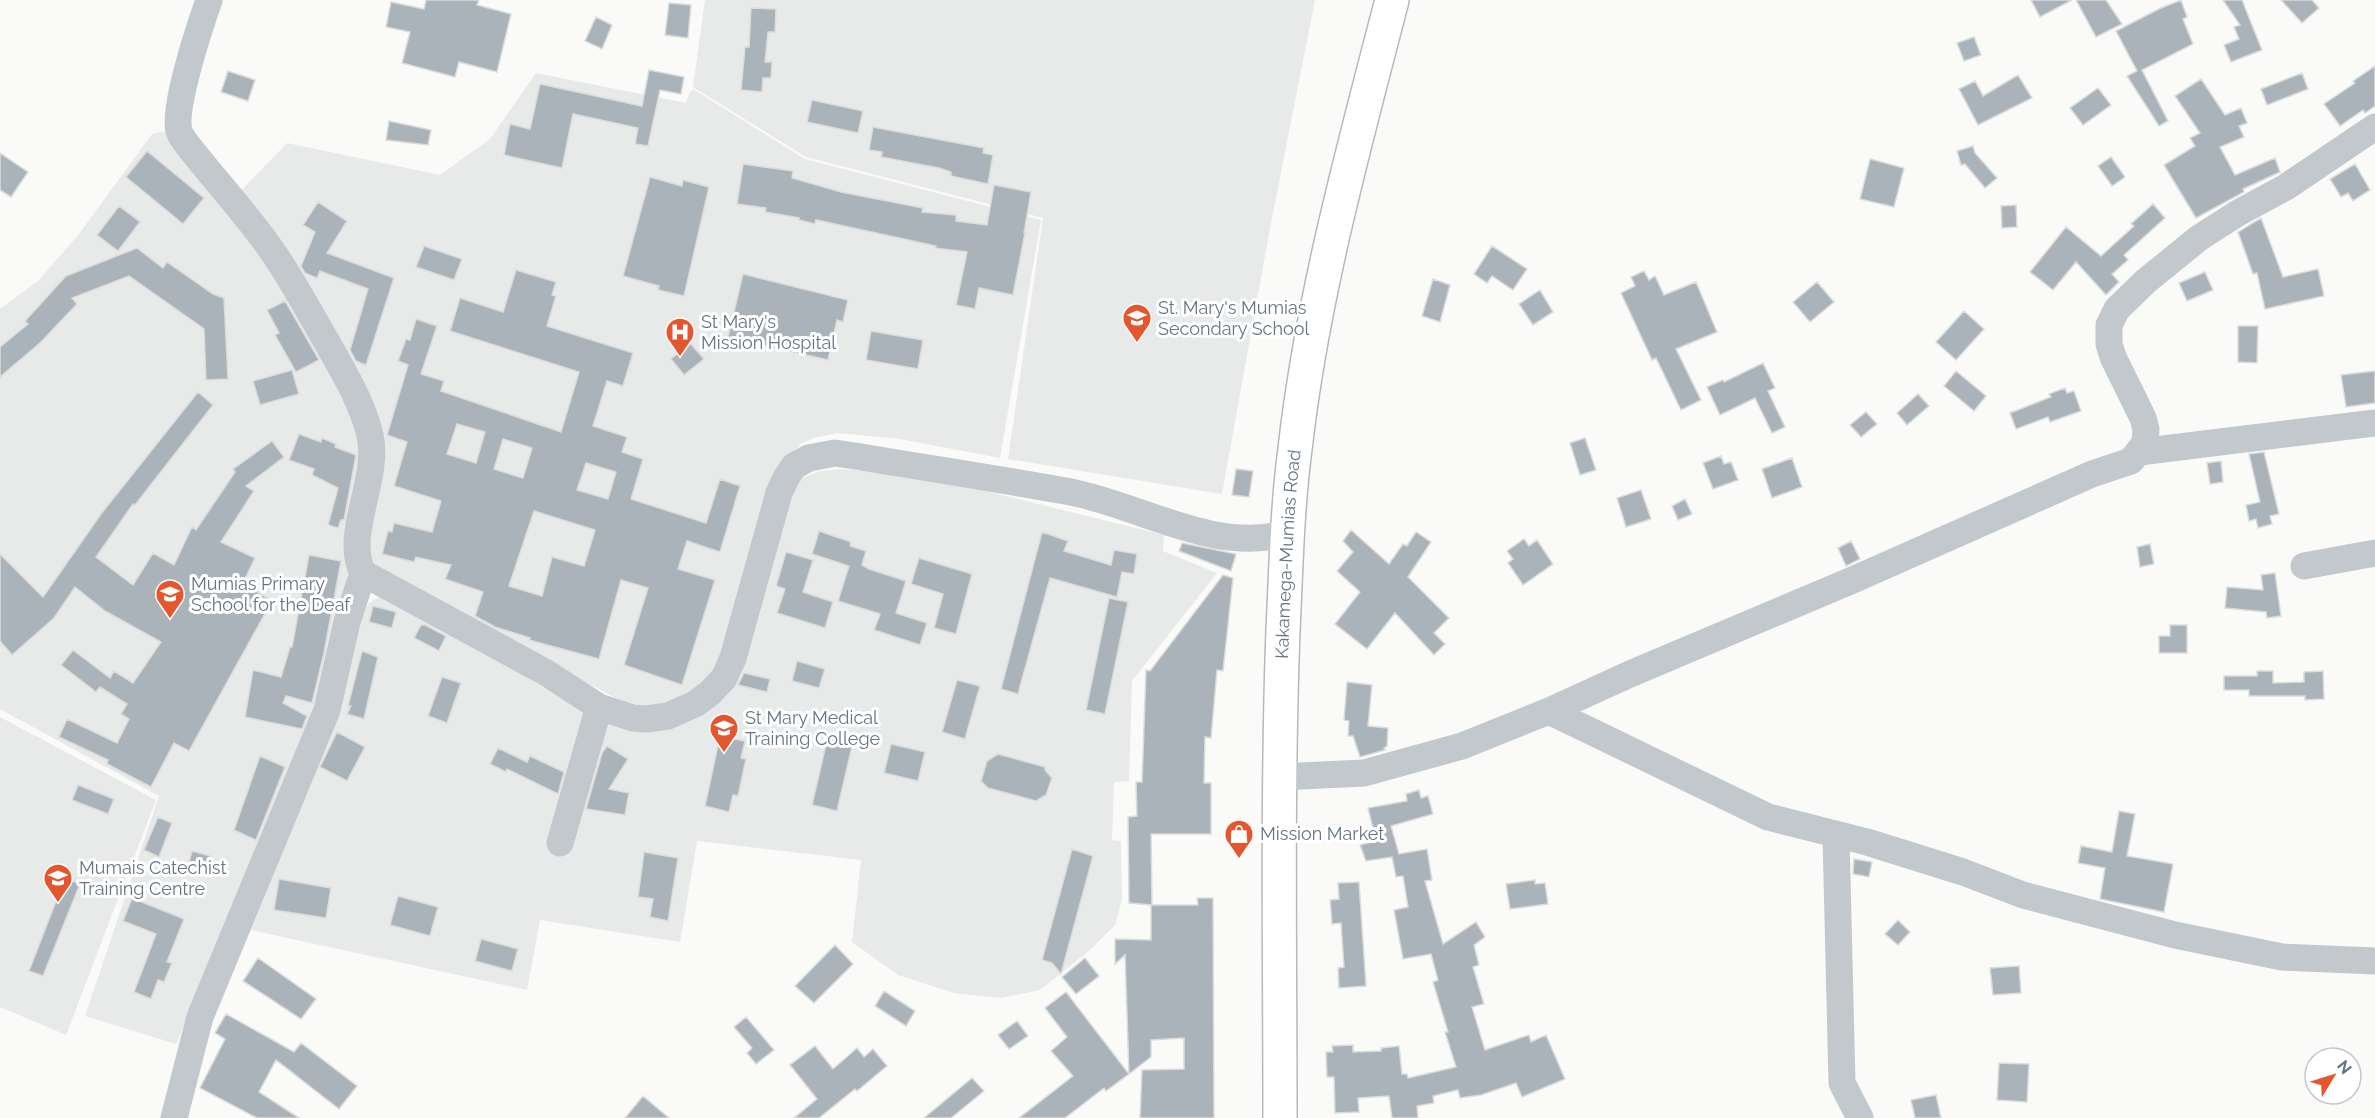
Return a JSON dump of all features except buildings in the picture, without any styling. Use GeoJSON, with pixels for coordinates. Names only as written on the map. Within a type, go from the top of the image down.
{"type":"FeatureCollection","features":[{"type":"Feature","properties":{"kind":"highway","name":"Kakamega-Mumias Road"},"geometry":{"type":"LineString","coordinates":[[1280,1118],[1279,777],[1287,533],[1295,447],[1321,291],[1354,145],[1392,0]]}},
{"type":"Feature","properties":{"kind":"street"},"geometry":{"type":"LineString","coordinates":[[203,1],[181,100],[179,130],[186,143],[277,258],[338,361],[357,399],[368,427],[372,450],[369,484],[356,549],[363,573],[545,672],[599,707],[633,718],[668,716],[695,704],[717,686],[724,678],[733,658],[779,493],[794,466],[821,454],[855,456],[1073,493],[1190,528],[1245,540],[1268,538],[1287,533]]}},
{"type":"Feature","properties":{"kind":"street"},"geometry":{"type":"LineString","coordinates":[[1279,777],[1364,773],[1462,746],[1856,579],[2092,474],[2132,461],[2145,443],[2146,429],[2134,396],[2113,357],[2109,344],[2109,326],[2117,309],[2146,281],[2199,238],[2238,213],[2286,187],[2375,127]]}},
{"type":"Feature","properties":{"kind":"street"},"geometry":{"type":"LineString","coordinates":[[2139,452],[2375,423]]}},
{"type":"Feature","properties":{"kind":"street"},"geometry":{"type":"LineString","coordinates":[[2304,566],[2375,553]]}},
{"type":"Feature","properties":{"kind":"street"},"geometry":{"type":"LineString","coordinates":[[174,1118],[200,1017],[327,710],[347,622],[363,573]]}},
{"type":"Feature","properties":{"kind":"street"},"geometry":{"type":"LineString","coordinates":[[560,843],[599,707]]}},
{"type":"Feature","properties":{"kind":"street"},"geometry":{"type":"LineString","coordinates":[[1549,711],[1768,818],[1868,842],[1963,872],[2024,896],[2175,935],[2282,957],[2375,961]]}},
{"type":"Feature","properties":{"kind":"street"},"geometry":{"type":"LineString","coordinates":[[1836,836],[1842,1083],[1860,1118]]}},
{"type":"Feature","properties":{"kind":"shaded area","name":"St. Mary's Mumias Secondary School"},"geometry":{"type":"Polygon","coordinates":[[[705,0],[1315,0],[1270,228],[1222,494],[1008,459],[1043,218],[806,157],[693,87],[705,0]]]}},
{"type":"Feature","properties":{"kind":"shaded area","name":"St Mary's Mission Hospital"},"geometry":{"type":"Polygon","coordinates":[[[536,73],[686,103],[693,89],[805,159],[1041,220],[1000,458],[900,439],[838,433],[813,438],[800,444],[788,460],[720,674],[670,707],[628,704],[498,638],[370,563],[366,556],[383,457],[239,193],[287,143],[440,175],[490,139],[536,73]]]}},
{"type":"Feature","properties":{"kind":"shaded area","name":"Mumias Primary School for the Deaf"},"geometry":{"type":"Polygon","coordinates":[[[167,131],[285,284],[367,448],[333,668],[264,839],[176,1044],[85,1016],[159,796],[0,709],[0,309],[39,280],[79,234],[152,134],[167,131]]]}},
{"type":"Feature","properties":{"kind":"shaded area","name":"St Mary Medical Training College"},"geometry":{"type":"Polygon","coordinates":[[[842,469],[961,485],[1164,535],[1163,551],[1217,573],[1132,681],[1129,781],[1114,782],[1112,840],[1121,841],[1122,900],[1115,925],[1090,950],[1040,990],[1001,998],[954,993],[898,975],[852,942],[861,860],[697,841],[680,942],[540,920],[527,990],[251,930],[311,781],[361,615],[369,603],[379,597],[395,600],[429,616],[562,699],[700,713],[790,491],[802,478],[821,471],[842,469]]]}},
{"type":"Feature","properties":{"kind":"shaded area","name":"Mumais Catechist Training Centre"},"geometry":{"type":"Polygon","coordinates":[[[0,717],[156,800],[66,1035],[0,1007],[0,717]]]}},
{"type":"Feature","properties":{"kind":"place","name":"St. Mary's Mumias Secondary School"},"geometry":{"type":"Point","coordinates":[1137,344]}},
{"type":"Feature","properties":{"kind":"place","name":"St Mary's Mission Hospital"},"geometry":{"type":"Point","coordinates":[680,358]}},
{"type":"Feature","properties":{"kind":"place","name":"Mumias Primary School for the Deaf"},"geometry":{"type":"Point","coordinates":[170,620]}},
{"type":"Feature","properties":{"kind":"place","name":"St Mary Medical Training College"},"geometry":{"type":"Point","coordinates":[724,754]}},
{"type":"Feature","properties":{"kind":"place","name":"Mission Market"},"geometry":{"type":"Point","coordinates":[1239,860]}},
{"type":"Feature","properties":{"kind":"place","name":"Mumais Catechist Training Centre"},"geometry":{"type":"Point","coordinates":[58,904]}}]}
